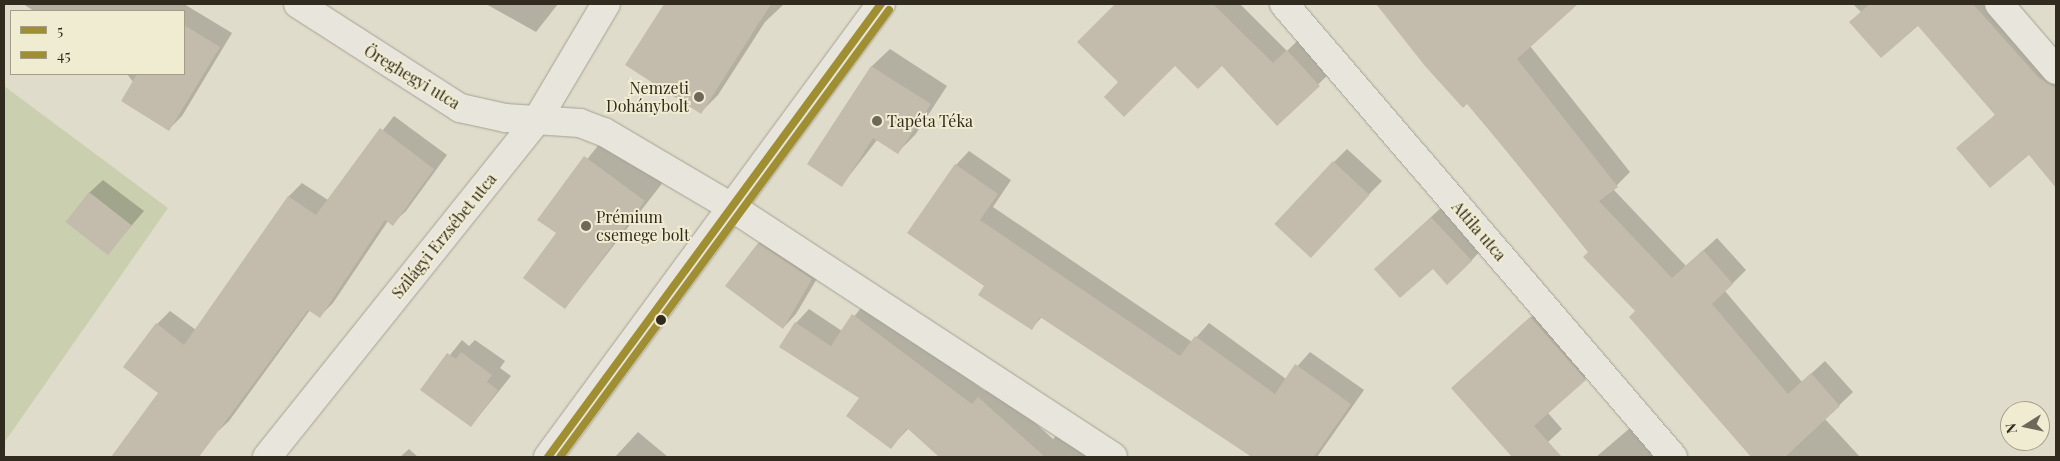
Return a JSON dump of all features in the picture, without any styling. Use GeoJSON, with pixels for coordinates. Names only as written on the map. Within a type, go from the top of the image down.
{"type":"FeatureCollection","features":[{"type":"Feature","properties":{"kind":"street","name":"Öreghegyi utca"},"geometry":{"type":"LineString","coordinates":[[298,4],[460,108],[537,120],[580,123],[604,132],[733,208],[1113,457]]}},
{"type":"Feature","properties":{"kind":"street","name":"Szilágyi Erzsébet utca"},"geometry":{"type":"LineString","coordinates":[[268,457],[537,120],[606,4]]}},
{"type":"Feature","properties":{"kind":"street"},"geometry":{"type":"LineString","coordinates":[[548,457],[733,208],[881,4]]}},
{"type":"Feature","properties":{"kind":"street","name":"Attila utca"},"geometry":{"type":"LineString","coordinates":[[1284,4],[1673,457]]}},
{"type":"Feature","properties":{"kind":"street"},"geometry":{"type":"LineString","coordinates":[[1999,4],[2056,70]]}},
{"type":"Feature","properties":{"kind":"green space"},"geometry":{"type":"Polygon","coordinates":[[[4,86],[168,208],[4,443],[4,86]]]}},
{"type":"Feature","properties":{"kind":"building"},"geometry":{"type":"Polygon","coordinates":[[[664,4],[771,4],[701,114],[625,65],[664,4]]]}},
{"type":"Feature","properties":{"kind":"building"},"geometry":{"type":"Polygon","coordinates":[[[1115,4],[1213,4],[1273,63],[1287,50],[1320,86],[1277,126],[1222,66],[1198,89],[1175,66],[1124,117],[1104,97],[1118,82],[1077,42],[1115,4]]]}},
{"type":"Feature","properties":{"kind":"building"},"geometry":{"type":"Polygon","coordinates":[[[1376,4],[1578,4],[1517,59],[1618,187],[1599,201],[1672,278],[1703,250],[1733,284],[1712,304],[1788,394],[1811,373],[1840,406],[1785,457],[1751,457],[1629,317],[1635,311],[1583,257],[1588,252],[1520,167],[1467,104],[1463,108],[1425,66],[1376,4]]]}},
{"type":"Feature","properties":{"kind":"building"},"geometry":{"type":"Polygon","coordinates":[[[1870,4],[1973,4],[2039,78],[2056,88],[2056,188],[2029,155],[1990,188],[1956,148],[1995,115],[1918,26],[1881,58],[1849,22],[1870,4]]]}},
{"type":"Feature","properties":{"kind":"building"},"geometry":{"type":"Polygon","coordinates":[[[185,26],[220,47],[169,131],[121,101],[136,75],[185,75],[185,26]]]}},
{"type":"Feature","properties":{"kind":"building","name":"Tapéta Téka"},"geometry":{"type":"Polygon","coordinates":[[[871,66],[931,104],[898,154],[873,138],[842,187],[807,164],[871,66]]]}},
{"type":"Feature","properties":{"kind":"building"},"geometry":{"type":"Polygon","coordinates":[[[380,128],[434,169],[393,226],[385,220],[320,318],[308,310],[199,457],[111,457],[158,393],[123,367],[156,323],[184,345],[288,196],[316,215],[380,128]]]}},
{"type":"Feature","properties":{"kind":"building","name":"Prémium csemege bolt"},"geometry":{"type":"Polygon","coordinates":[[[584,156],[645,201],[565,309],[523,278],[556,233],[537,220],[584,156]]]}},
{"type":"Feature","properties":{"kind":"building"},"geometry":{"type":"Polygon","coordinates":[[[1333,161],[1370,195],[1311,258],[1274,224],[1333,161]]]}},
{"type":"Feature","properties":{"kind":"building"},"geometry":{"type":"Polygon","coordinates":[[[955,164],[998,194],[980,220],[1180,356],[1195,336],[1275,394],[1295,364],[1351,404],[1314,457],[1252,457],[1040,317],[1032,330],[978,295],[984,286],[907,233],[955,164]]]}},
{"type":"Feature","properties":{"kind":"building"},"geometry":{"type":"Polygon","coordinates":[[[89,192],[132,225],[108,255],[66,222],[89,192]]]}},
{"type":"Feature","properties":{"kind":"building"},"geometry":{"type":"Polygon","coordinates":[[[1431,217],[1472,261],[1447,285],[1433,269],[1400,298],[1374,269],[1431,217]]]}},
{"type":"Feature","properties":{"kind":"building"},"geometry":{"type":"Polygon","coordinates":[[[758,243],[812,279],[783,329],[725,286],[758,243]]]}},
{"type":"Feature","properties":{"kind":"building"},"geometry":{"type":"Polygon","coordinates":[[[852,314],[972,404],[978,397],[1045,457],[939,457],[907,428],[891,449],[846,416],[859,398],[779,347],[795,322],[831,346],[852,314]]]}},
{"type":"Feature","properties":{"kind":"building"},"geometry":{"type":"Polygon","coordinates":[[[1530,317],[1586,380],[1534,426],[1562,457],[1512,457],[1451,388],[1530,317]]]}},
{"type":"Feature","properties":{"kind":"building"},"geometry":{"type":"Polygon","coordinates":[[[461,352],[492,375],[487,382],[498,390],[471,427],[420,390],[447,353],[456,359],[461,352]]]}},
{"type":"Feature","properties":{"kind":"transit line","name":"5"},"geometry":{"type":"LineString","coordinates":[[548,457],[881,4]]}},
{"type":"Feature","properties":{"kind":"transit line","name":"45"},"geometry":{"type":"LineString","coordinates":[[560,457],[889,10]]}},
{"type":"Feature","properties":{"kind":"place","name":"Nemzeti Dohánybolt"},"geometry":{"type":"Point","coordinates":[699,97]}},
{"type":"Feature","properties":{"kind":"place","name":"Tapéta Téka"},"geometry":{"type":"Point","coordinates":[877,121]}},
{"type":"Feature","properties":{"kind":"place","name":"Prémium csemege bolt"},"geometry":{"type":"Point","coordinates":[586,226]}}]}
